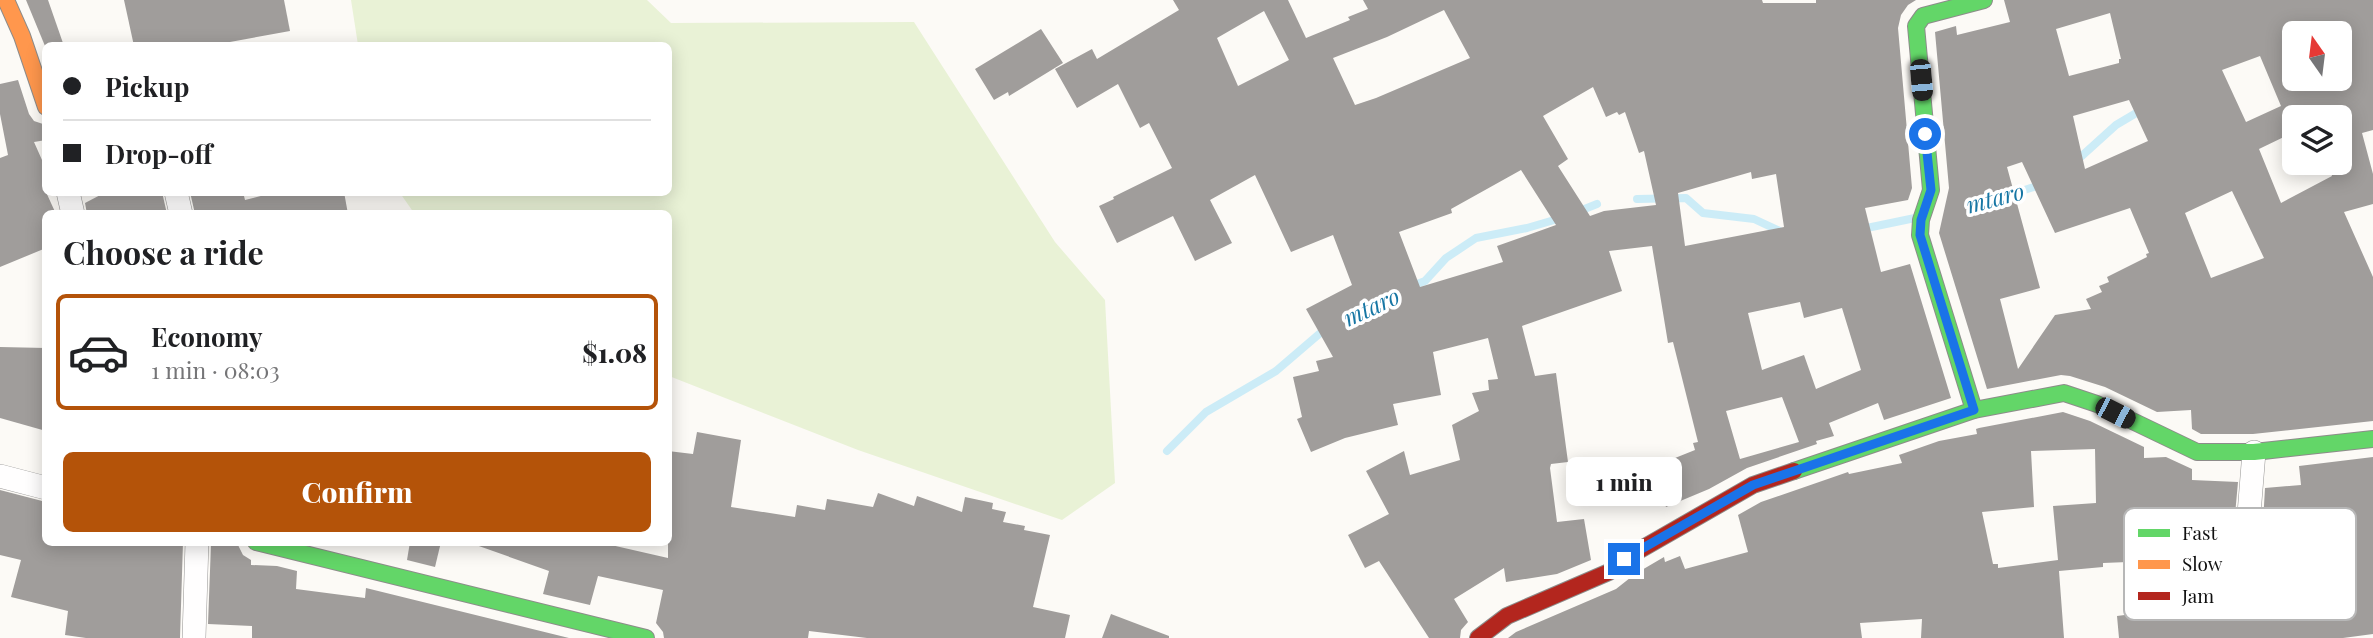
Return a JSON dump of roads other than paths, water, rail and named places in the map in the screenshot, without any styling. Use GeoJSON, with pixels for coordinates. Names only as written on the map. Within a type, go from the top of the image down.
{"type":"FeatureCollection","features":[{"type":"Feature","properties":{"kind":"street"},"geometry":{"type":"LineString","coordinates":[[6,0],[22,36],[42,95]]}},
{"type":"Feature","properties":{"kind":"street"},"geometry":{"type":"LineString","coordinates":[[1974,410],[1920,235],[1923,213],[1931,190],[1916,26],[1923,16],[1984,0]]}},
{"type":"Feature","properties":{"kind":"street"},"geometry":{"type":"LineString","coordinates":[[1478,638],[1507,616],[1609,572],[1624,559],[1753,485],[1974,410],[2064,393],[2097,404],[2197,452],[2254,452],[2373,439]]}},
{"type":"Feature","properties":{"kind":"street"},"geometry":{"type":"LineString","coordinates":[[2249,508],[2254,452]]}},
{"type":"Feature","properties":{"kind":"street"},"geometry":{"type":"LineString","coordinates":[[0,476],[42,487]]}},
{"type":"Feature","properties":{"kind":"street"},"geometry":{"type":"LineString","coordinates":[[194,638],[197,546]]}},
{"type":"Feature","properties":{"kind":"street"},"geometry":{"type":"LineString","coordinates":[[272,546],[646,638]]}},
{"type":"Feature","properties":{"kind":"waterway","name":"mtaro"},"geometry":{"type":"LineString","coordinates":[[2074,163],[2116,125],[2143,109]]}},
{"type":"Feature","properties":{"kind":"waterway","name":"mtaro"},"geometry":{"type":"LineString","coordinates":[[2006,196],[2043,184]]}},
{"type":"Feature","properties":{"kind":"waterway","name":"mtaro"},"geometry":{"type":"LineString","coordinates":[[1637,199],[1686,198],[1703,213],[1754,219],[1784,233]]}},
{"type":"Feature","properties":{"kind":"waterway","name":"mtaro"},"geometry":{"type":"LineString","coordinates":[[1577,212],[1597,204]]}},
{"type":"Feature","properties":{"kind":"waterway","name":"mtaro"},"geometry":{"type":"LineString","coordinates":[[1409,287],[1425,281],[1446,258],[1476,238],[1561,218]]}},
{"type":"Feature","properties":{"kind":"waterway","name":"mtaro"},"geometry":{"type":"LineString","coordinates":[[1862,229],[1915,218]]}},
{"type":"Feature","properties":{"kind":"waterway","name":"mtaro"},"geometry":{"type":"LineString","coordinates":[[1167,451],[1206,412],[1276,371],[1325,329]]}}]}
